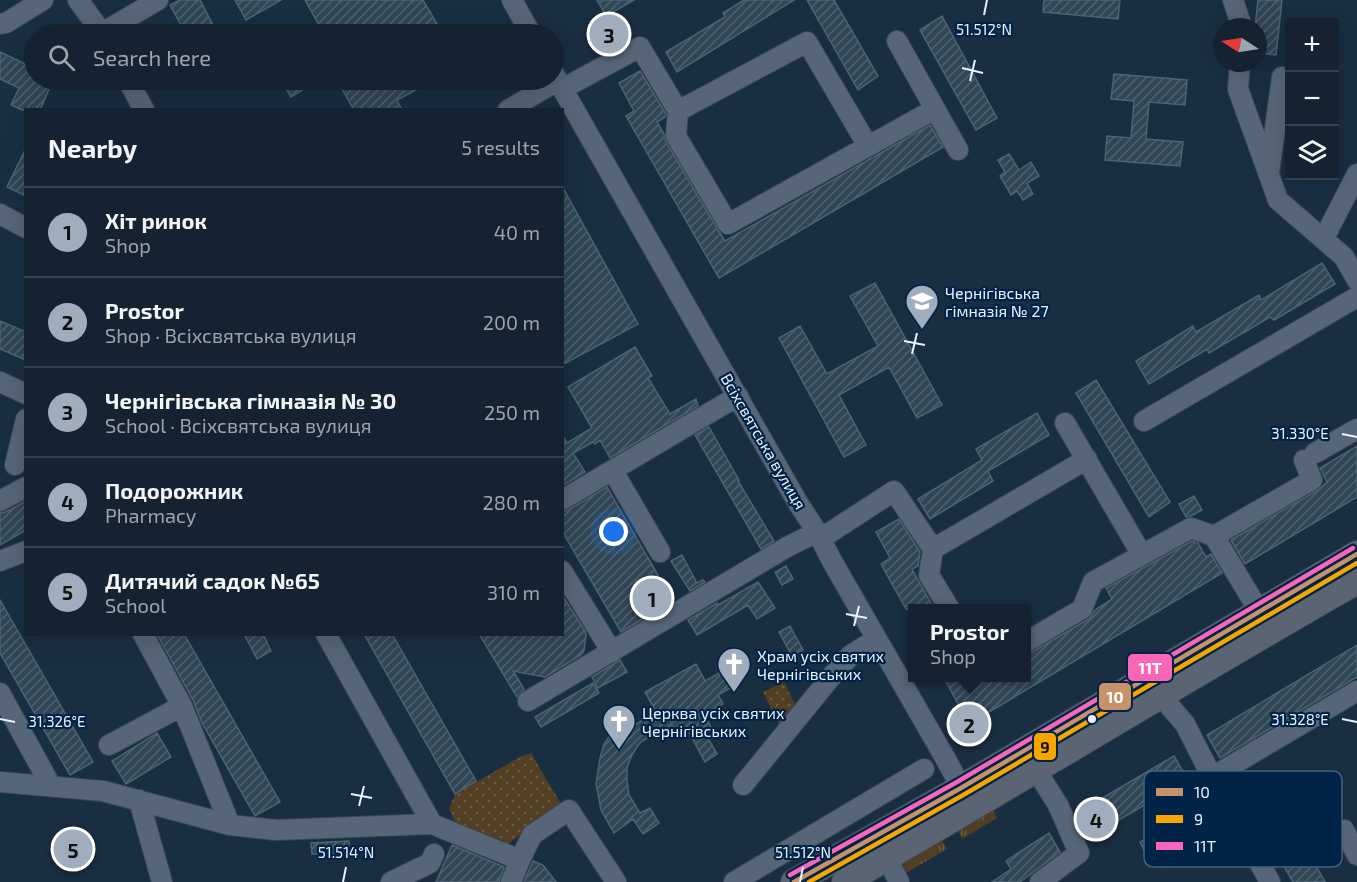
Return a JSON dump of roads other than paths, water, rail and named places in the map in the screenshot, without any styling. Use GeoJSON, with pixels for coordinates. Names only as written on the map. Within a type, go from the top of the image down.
{"type":"FeatureCollection","features":[{"type":"Feature","properties":{"kind":"main road"},"geometry":{"type":"LineString","coordinates":[[845,882],[887,858],[967,798],[1259,611],[1357,554]]}},
{"type":"Feature","properties":{"kind":"main road"},"geometry":{"type":"LineString","coordinates":[[794,882],[967,798],[1036,770],[1357,581]]}},
{"type":"Feature","properties":{"kind":"street"},"geometry":{"type":"LineString","coordinates":[[0,24],[6,23],[43,0]]}},
{"type":"Feature","properties":{"kind":"street"},"geometry":{"type":"LineString","coordinates":[[78,0],[96,24]]}},
{"type":"Feature","properties":{"kind":"street"},"geometry":{"type":"LineString","coordinates":[[119,24],[158,0]]}},
{"type":"Feature","properties":{"kind":"street"},"geometry":{"type":"LineString","coordinates":[[512,0],[525,24]]}},
{"type":"Feature","properties":{"kind":"street"},"geometry":{"type":"LineString","coordinates":[[1233,0],[1240,18]]}},
{"type":"Feature","properties":{"kind":"street"},"geometry":{"type":"LineString","coordinates":[[1244,18],[1245,0]]}},
{"type":"Feature","properties":{"kind":"street"},"geometry":{"type":"LineString","coordinates":[[897,41],[958,150]]}},
{"type":"Feature","properties":{"kind":"street"},"geometry":{"type":"LineString","coordinates":[[678,111],[807,42],[868,146]]}},
{"type":"Feature","properties":{"kind":"street"},"geometry":{"type":"LineString","coordinates":[[564,79],[640,47],[678,111],[676,136],[728,224],[935,109]]}},
{"type":"Feature","properties":{"kind":"street"},"geometry":{"type":"LineString","coordinates":[[1239,72],[1238,89],[1278,200],[1344,257],[1357,280]]}},
{"type":"Feature","properties":{"kind":"street"},"geometry":{"type":"LineString","coordinates":[[1269,175],[1282,77]]}},
{"type":"Feature","properties":{"kind":"street"},"geometry":{"type":"LineString","coordinates":[[133,90],[143,108]]}},
{"type":"Feature","properties":{"kind":"street"},"geometry":{"type":"LineString","coordinates":[[511,108],[542,90]]}},
{"type":"Feature","properties":{"kind":"street","name":"Всіхсвятська вулиця"},"geometry":{"type":"LineString","coordinates":[[563,90],[967,798]]}},
{"type":"Feature","properties":{"kind":"street"},"geometry":{"type":"LineString","coordinates":[[1324,238],[1357,174]]}},
{"type":"Feature","properties":{"kind":"street"},"geometry":{"type":"LineString","coordinates":[[0,214],[24,227]]}},
{"type":"Feature","properties":{"kind":"street"},"geometry":{"type":"LineString","coordinates":[[1144,421],[1357,297]]}},
{"type":"Feature","properties":{"kind":"street"},"geometry":{"type":"LineString","coordinates":[[0,382],[24,393]]}},
{"type":"Feature","properties":{"kind":"street"},"geometry":{"type":"LineString","coordinates":[[564,499],[738,396]]}},
{"type":"Feature","properties":{"kind":"street"},"geometry":{"type":"LineString","coordinates":[[1065,423],[1142,555]]}},
{"type":"Feature","properties":{"kind":"street"},"geometry":{"type":"LineString","coordinates":[[14,465],[24,427]]}},
{"type":"Feature","properties":{"kind":"street"},"geometry":{"type":"LineString","coordinates":[[1214,536],[1312,480],[1309,456],[1357,429]]}},
{"type":"Feature","properties":{"kind":"street"},"geometry":{"type":"LineString","coordinates":[[933,549],[1087,459]]}},
{"type":"Feature","properties":{"kind":"street"},"geometry":{"type":"LineString","coordinates":[[613,471],[660,552]]}},
{"type":"Feature","properties":{"kind":"street"},"geometry":{"type":"LineString","coordinates":[[0,501],[24,488]]}},
{"type":"Feature","properties":{"kind":"street"},"geometry":{"type":"LineString","coordinates":[[528,702],[787,547],[819,535],[894,491],[933,549],[929,575],[946,604]]}},
{"type":"Feature","properties":{"kind":"street"},"geometry":{"type":"LineString","coordinates":[[1031,639],[1082,609],[1093,582],[1191,528],[1214,536],[1259,611]]}},
{"type":"Feature","properties":{"kind":"street"},"geometry":{"type":"LineString","coordinates":[[0,561],[24,551]]}},
{"type":"Feature","properties":{"kind":"street"},"geometry":{"type":"LineString","coordinates":[[564,574],[612,652]]}},
{"type":"Feature","properties":{"kind":"street"},"geometry":{"type":"LineString","coordinates":[[144,636],[182,706],[230,825]]}},
{"type":"Feature","properties":{"kind":"street"},"geometry":{"type":"LineString","coordinates":[[327,636],[432,824]]}},
{"type":"Feature","properties":{"kind":"street"},"geometry":{"type":"LineString","coordinates":[[743,785],[851,655],[876,639]]}},
{"type":"Feature","properties":{"kind":"street"},"geometry":{"type":"LineString","coordinates":[[1222,771],[1357,691]]}},
{"type":"Feature","properties":{"kind":"street"},"geometry":{"type":"LineString","coordinates":[[0,693],[51,786]]}},
{"type":"Feature","properties":{"kind":"street"},"geometry":{"type":"LineString","coordinates":[[1161,696],[1185,724],[1209,771]]}},
{"type":"Feature","properties":{"kind":"street"},"geometry":{"type":"LineString","coordinates":[[109,745],[182,706]]}},
{"type":"Feature","properties":{"kind":"street"},"geometry":{"type":"LineString","coordinates":[[734,882],[764,858],[924,769]]}},
{"type":"Feature","properties":{"kind":"street"},"geometry":{"type":"LineString","coordinates":[[1036,770],[1058,805],[1079,853],[1040,882]]}},
{"type":"Feature","properties":{"kind":"street"},"geometry":{"type":"LineString","coordinates":[[0,782],[103,790],[230,825],[276,830],[432,824],[520,860]]}},
{"type":"Feature","properties":{"kind":"street"},"geometry":{"type":"LineString","coordinates":[[139,800],[162,882]]}},
{"type":"Feature","properties":{"kind":"street"},"geometry":{"type":"LineString","coordinates":[[511,882],[532,836],[569,810],[616,882]]}},
{"type":"Feature","properties":{"kind":"street"},"geometry":{"type":"LineString","coordinates":[[1344,830],[1357,855]]}},
{"type":"Feature","properties":{"kind":"street"},"geometry":{"type":"LineString","coordinates":[[887,858],[899,882]]}},
{"type":"Feature","properties":{"kind":"street"},"geometry":{"type":"LineString","coordinates":[[391,882],[432,859],[422,882]]}},
{"type":"Feature","properties":{"kind":"street"},"geometry":{"type":"LineString","coordinates":[[1262,867],[1270,882]]}},
{"type":"Feature","properties":{"kind":"place","name":"Чернігівська гімназія № 30"},"geometry":{"type":"Point","coordinates":[609,34]}},
{"type":"Feature","properties":{"kind":"place","name":"Чернігівська гімназія № 27"},"geometry":{"type":"Point","coordinates":[922,330]}},
{"type":"Feature","properties":{"kind":"place","name":"Хіт ринок"},"geometry":{"type":"Point","coordinates":[652,598]}},
{"type":"Feature","properties":{"kind":"place","name":"Храм усіх святих Чернігівських"},"geometry":{"type":"Point","coordinates":[734,693]}},
{"type":"Feature","properties":{"kind":"place","name":"Prostor"},"geometry":{"type":"Point","coordinates":[969,724]}},
{"type":"Feature","properties":{"kind":"place","name":"Церква усіх святих Чернігівських"},"geometry":{"type":"Point","coordinates":[619,750]}},
{"type":"Feature","properties":{"kind":"place","name":"Подорожник"},"geometry":{"type":"Point","coordinates":[1096,819]}},
{"type":"Feature","properties":{"kind":"place","name":"Дитячий садок №65"},"geometry":{"type":"Point","coordinates":[73,849]}}]}
